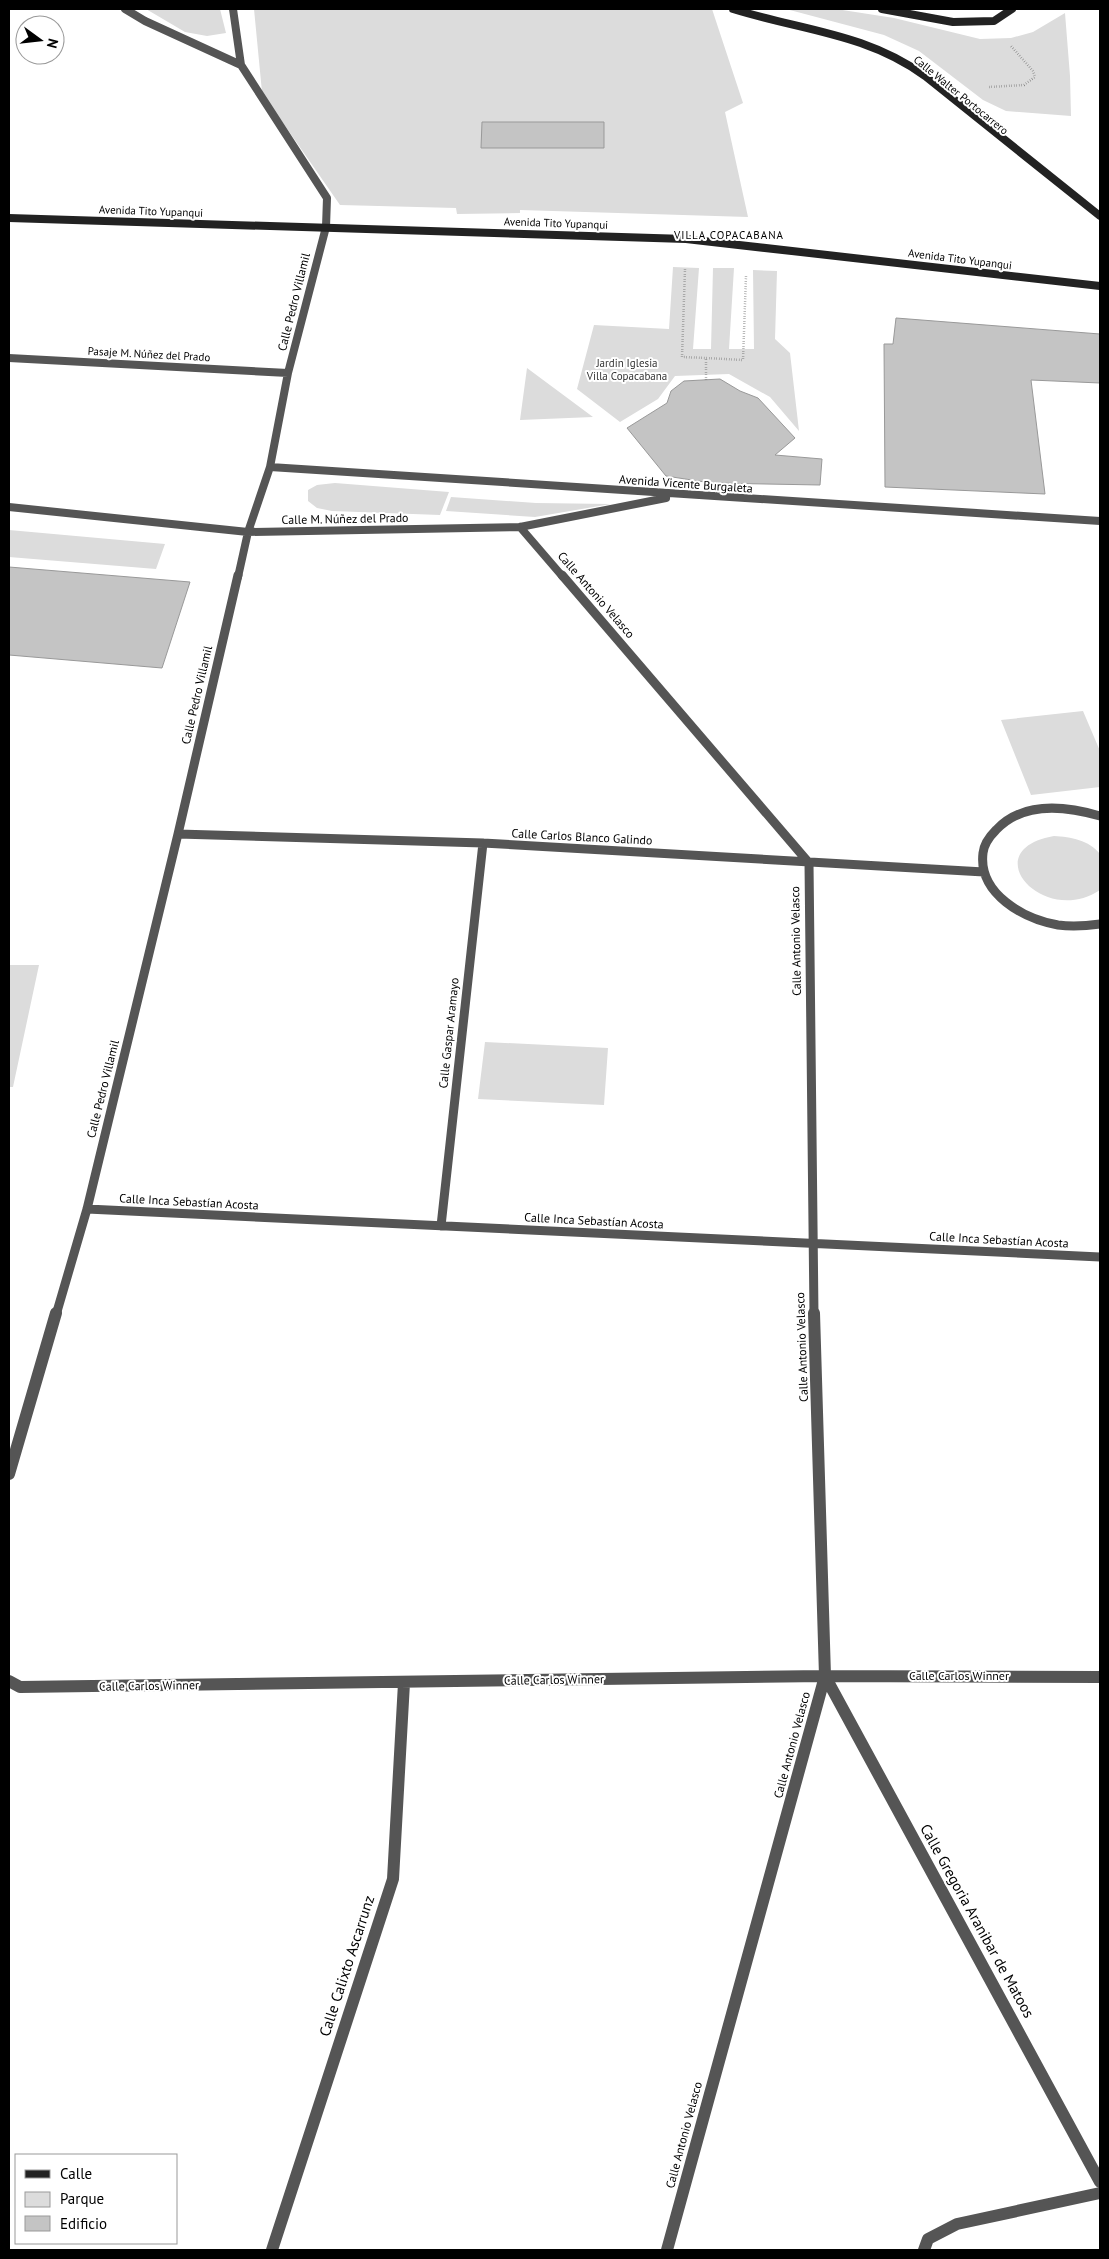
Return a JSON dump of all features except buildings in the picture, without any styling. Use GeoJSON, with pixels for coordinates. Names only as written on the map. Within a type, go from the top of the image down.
{"type":"FeatureCollection","features":[{"type":"Feature","properties":{"kind":"main road","name":"Calle Walter Portocarrero"},"geometry":{"type":"LineString","coordinates":[[734,9],[832,33],[870,45],[914,68],[1028,162],[1100,216]]}},
{"type":"Feature","properties":{"kind":"main road"},"geometry":{"type":"LineString","coordinates":[[882,9],[953,22],[994,21],[1012,9]]}},
{"type":"Feature","properties":{"kind":"main road","name":"Avenida Tito Yupanqui"},"geometry":{"type":"LineString","coordinates":[[9,218],[686,239],[1100,286]]}},
{"type":"Feature","properties":{"kind":"street"},"geometry":{"type":"LineString","coordinates":[[125,9],[145,21],[241,65]]}},
{"type":"Feature","properties":{"kind":"street"},"geometry":{"type":"LineString","coordinates":[[233,9],[241,65]]}},
{"type":"Feature","properties":{"kind":"street","name":"Calle Pedro Villamil"},"geometry":{"type":"LineString","coordinates":[[9,1474],[87,1209],[178,834],[248,532],[270,467],[288,373],[326,227],[327,198],[241,65]]}},
{"type":"Feature","properties":{"kind":"street","name":"Pasaje M. Núñez del Prado"},"geometry":{"type":"LineString","coordinates":[[9,358],[288,373]]}},
{"type":"Feature","properties":{"kind":"street","name":"Avenida Vicente Burgaleta"},"geometry":{"type":"LineString","coordinates":[[270,467],[679,496],[1100,521]]}},
{"type":"Feature","properties":{"kind":"street","name":"Calle M. Núñez del Prado"},"geometry":{"type":"LineString","coordinates":[[9,508],[248,532],[520,528],[679,496]]}},
{"type":"Feature","properties":{"kind":"street","name":"Calle Antonio Velasco"},"geometry":{"type":"LineString","coordinates":[[520,528],[809,863],[812,1244],[825,1676],[667,2250]]}},
{"type":"Feature","properties":{"kind":"street"},"geometry":{"type":"LineString","coordinates":[[1100,816],[1081,810],[1054,808],[1028,811],[1007,820],[991,834],[983,852],[984,872],[993,889],[1008,904],[1029,916],[1053,924],[1078,927],[1100,924]]}},
{"type":"Feature","properties":{"kind":"street","name":"Calle Carlos Blanco Galindo"},"geometry":{"type":"LineString","coordinates":[[178,834],[483,844],[984,872]]}},
{"type":"Feature","properties":{"kind":"street","name":"Calle Gaspar Aramayo"},"geometry":{"type":"LineString","coordinates":[[441,1226],[483,844]]}},
{"type":"Feature","properties":{"kind":"street","name":"Calle Inca Sebastían Acosta"},"geometry":{"type":"LineString","coordinates":[[87,1209],[1100,1258]]}},
{"type":"Feature","properties":{"kind":"street","name":"Calle Carlos Winner"},"geometry":{"type":"LineString","coordinates":[[9,1681],[20,1687],[825,1676],[1100,1677]]}},
{"type":"Feature","properties":{"kind":"street","name":"Calle Gregoria Aranibar de Matoos"},"geometry":{"type":"LineString","coordinates":[[825,1676],[1100,2182]]}},
{"type":"Feature","properties":{"kind":"street","name":"Calle Calixto Ascarrunz"},"geometry":{"type":"LineString","coordinates":[[272,2250],[393,1879],[404,1683]]}},
{"type":"Feature","properties":{"kind":"street"},"geometry":{"type":"LineString","coordinates":[[924,2250],[928,2239],[957,2224],[1100,2193]]}},
{"type":"Feature","properties":{"kind":"path"},"geometry":{"type":"LineString","coordinates":[[932,83],[1010,88],[1031,82],[1035,77],[1033,71],[1006,41],[994,21]]}},
{"type":"Feature","properties":{"kind":"path"},"geometry":{"type":"LineString","coordinates":[[686,239],[682,357],[743,360],[746,245]]}},
{"type":"Feature","properties":{"kind":"path"},"geometry":{"type":"LineString","coordinates":[[706,358],[706,380]]}},
{"type":"Feature","properties":{"kind":"green space"},"geometry":{"type":"Polygon","coordinates":[[[146,9],[220,9],[226,33],[207,36],[185,32],[146,9]]]}},
{"type":"Feature","properties":{"kind":"green space"},"geometry":{"type":"Polygon","coordinates":[[[254,9],[712,9],[743,103],[725,112],[748,217],[520,210],[520,213],[457,214],[456,208],[340,205],[281,120],[274,120],[262,92],[254,9]]]}},
{"type":"Feature","properties":{"kind":"green space"},"geometry":{"type":"Polygon","coordinates":[[[786,9],[836,9],[894,18],[980,39],[1011,38],[1033,32],[1065,13],[1071,116],[1006,111],[983,100],[919,51],[884,35],[786,9]]]}},
{"type":"Feature","properties":{"kind":"green space","name":"Jardin Iglesia Villa Copacabana"},"geometry":{"type":"Polygon","coordinates":[[[673,267],[699,268],[693,349],[711,349],[713,268],[734,268],[729,349],[754,349],[753,270],[777,271],[775,339],[790,353],[799,431],[770,397],[729,374],[675,376],[658,399],[620,422],[577,389],[594,325],[669,329],[673,267]]]}},
{"type":"Feature","properties":{"kind":"green space"},"geometry":{"type":"Polygon","coordinates":[[[527,368],[593,417],[520,420],[527,368]]]}},
{"type":"Feature","properties":{"kind":"green space"},"geometry":{"type":"Polygon","coordinates":[[[335,483],[449,492],[440,515],[332,511],[317,508],[308,501],[308,490],[317,485],[335,483]]]}},
{"type":"Feature","properties":{"kind":"green space"},"geometry":{"type":"Polygon","coordinates":[[[451,497],[536,503],[611,504],[535,517],[446,511],[451,497]]]}},
{"type":"Feature","properties":{"kind":"green space"},"geometry":{"type":"Polygon","coordinates":[[[9,530],[165,544],[156,569],[9,557],[9,530]]]}},
{"type":"Feature","properties":{"kind":"green space"},"geometry":{"type":"Polygon","coordinates":[[[1083,711],[1100,751],[1100,787],[1031,795],[1001,720],[1083,711]]]}},
{"type":"Feature","properties":{"kind":"green space"},"geometry":{"type":"Polygon","coordinates":[[[1054,836],[1079,840],[1096,849],[1100,854],[1100,890],[1078,899],[1058,900],[1039,893],[1026,882],[1018,869],[1019,856],[1031,844],[1054,836]]]}},
{"type":"Feature","properties":{"kind":"green space"},"geometry":{"type":"Polygon","coordinates":[[[9,965],[39,965],[13,1087],[9,1087],[9,965]]]}},
{"type":"Feature","properties":{"kind":"green space"},"geometry":{"type":"Polygon","coordinates":[[[485,1042],[608,1048],[604,1105],[478,1099],[485,1042]]]}},
{"type":"Feature","properties":{"kind":"district","name":"VILLA COPACABANA"},"geometry":{"type":"Point","coordinates":[729,235]}}]}
